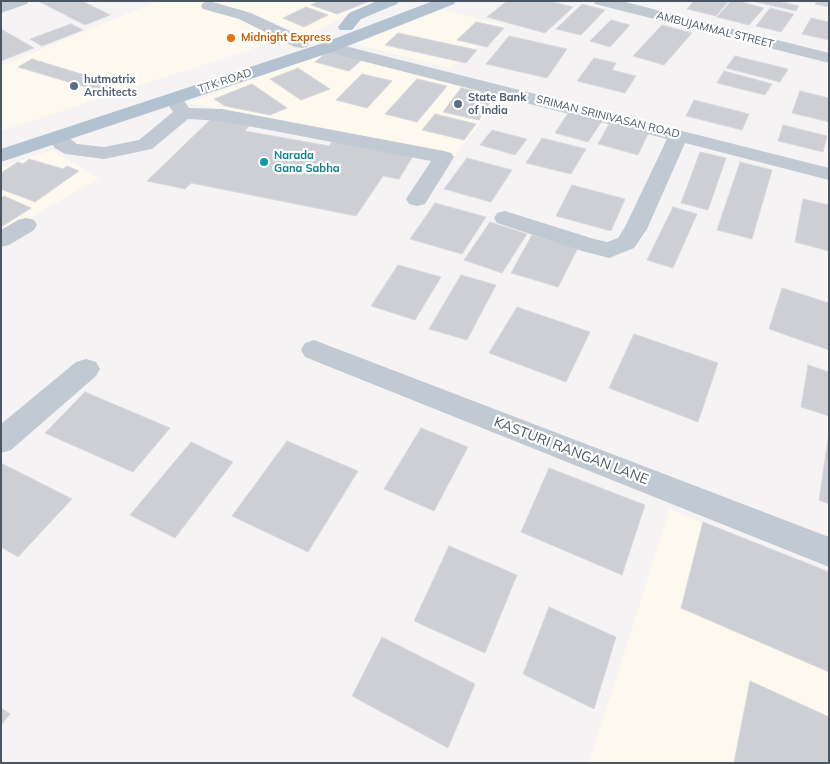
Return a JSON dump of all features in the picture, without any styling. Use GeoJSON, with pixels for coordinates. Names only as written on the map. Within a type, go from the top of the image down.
{"type":"FeatureCollection","features":[{"type":"Feature","properties":{"kind":"main road"},"geometry":{"type":"LineString","coordinates":[[346,27],[356,16],[391,1]]}},
{"type":"Feature","properties":{"kind":"main road","name":"TTK ROAD"},"geometry":{"type":"LineString","coordinates":[[1,139],[301,43],[418,1]]}},
{"type":"Feature","properties":{"kind":"main road","name":"TTK ROAD"},"geometry":{"type":"LineString","coordinates":[[1,156],[57,138],[178,106],[448,1]]}},
{"type":"Feature","properties":{"kind":"street"},"geometry":{"type":"LineString","coordinates":[[1,8],[21,1]]}},
{"type":"Feature","properties":{"kind":"street","name":"AMBUJAMMAL STREET"},"geometry":{"type":"LineString","coordinates":[[600,1],[829,58]]}},
{"type":"Feature","properties":{"kind":"street"},"geometry":{"type":"LineString","coordinates":[[209,6],[245,16],[301,43]]}},
{"type":"Feature","properties":{"kind":"street","name":"SRIMAN SRINIVASAN ROAD"},"geometry":{"type":"LineString","coordinates":[[329,47],[829,174]]}},
{"type":"Feature","properties":{"kind":"street"},"geometry":{"type":"LineString","coordinates":[[57,138],[62,144],[72,150],[104,153],[145,144],[178,106],[444,157],[417,199]]}},
{"type":"Feature","properties":{"kind":"street"},"geometry":{"type":"LineString","coordinates":[[505,218],[590,246],[609,250],[626,243],[636,230],[679,135]]}},
{"type":"Feature","properties":{"kind":"street"},"geometry":{"type":"LineString","coordinates":[[1,240],[26,225]]}},
{"type":"Feature","properties":{"kind":"street","name":"KASTURI RANGAN LANE"},"geometry":{"type":"LineString","coordinates":[[314,350],[829,552]]}},
{"type":"Feature","properties":{"kind":"street"},"geometry":{"type":"LineString","coordinates":[[1,441],[86,370]]}},
{"type":"Feature","properties":{"kind":"shaded area"},"geometry":{"type":"Polygon","coordinates":[[[158,1],[376,1],[316,31],[303,33],[260,17],[210,2],[282,39],[1,131],[1,66],[158,1]]]}},
{"type":"Feature","properties":{"kind":"shaded area"},"geometry":{"type":"Polygon","coordinates":[[[442,10],[505,25],[450,68],[355,44],[442,10]]]}},
{"type":"Feature","properties":{"kind":"shaded area"},"geometry":{"type":"Polygon","coordinates":[[[325,52],[503,93],[455,156],[188,103],[325,52]]]}},
{"type":"Feature","properties":{"kind":"shaded area"},"geometry":{"type":"Polygon","coordinates":[[[52,150],[99,178],[1,235],[1,167],[52,150]]]}},
{"type":"Feature","properties":{"kind":"shaded area"},"geometry":{"type":"Polygon","coordinates":[[[670,509],[829,575],[829,763],[589,763],[670,509]]]}},
{"type":"Feature","properties":{"kind":"building"},"geometry":{"type":"Polygon","coordinates":[[[82,1],[110,15],[85,25],[40,2],[82,1]]]}},
{"type":"Feature","properties":{"kind":"building"},"geometry":{"type":"Polygon","coordinates":[[[318,1],[370,1],[337,14],[311,5],[318,1]]]}},
{"type":"Feature","properties":{"kind":"building"},"geometry":{"type":"Polygon","coordinates":[[[507,1],[549,1],[573,7],[545,33],[487,17],[507,1]]]}},
{"type":"Feature","properties":{"kind":"building"},"geometry":{"type":"Polygon","coordinates":[[[694,1],[729,1],[716,16],[687,9],[694,1]]]}},
{"type":"Feature","properties":{"kind":"building"},"geometry":{"type":"Polygon","coordinates":[[[731,1],[764,8],[749,25],[717,17],[731,1]]]}},
{"type":"Feature","properties":{"kind":"building"},"geometry":{"type":"Polygon","coordinates":[[[752,1],[778,1],[799,6],[796,11],[752,1]]]}},
{"type":"Feature","properties":{"kind":"building"},"geometry":{"type":"Polygon","coordinates":[[[817,1],[829,1],[829,7],[815,4],[817,1]]]}},
{"type":"Feature","properties":{"kind":"building"},"geometry":{"type":"Polygon","coordinates":[[[582,4],[605,10],[581,35],[556,29],[582,4]]]}},
{"type":"Feature","properties":{"kind":"building"},"geometry":{"type":"Polygon","coordinates":[[[306,7],[328,15],[304,27],[283,18],[306,7]]]}},
{"type":"Feature","properties":{"kind":"building"},"geometry":{"type":"Polygon","coordinates":[[[770,8],[794,14],[781,32],[756,26],[770,8]]]}},
{"type":"Feature","properties":{"kind":"building"},"geometry":{"type":"Polygon","coordinates":[[[811,18],[829,22],[829,40],[802,34],[811,18]]]}},
{"type":"Feature","properties":{"kind":"building"},"geometry":{"type":"Polygon","coordinates":[[[611,20],[630,25],[610,47],[590,41],[611,20]]]}},
{"type":"Feature","properties":{"kind":"building"},"geometry":{"type":"Polygon","coordinates":[[[476,22],[504,28],[487,47],[457,40],[476,22]]]}},
{"type":"Feature","properties":{"kind":"building"},"geometry":{"type":"Polygon","coordinates":[[[71,24],[83,30],[42,46],[30,39],[71,24]]]}},
{"type":"Feature","properties":{"kind":"building"},"geometry":{"type":"Polygon","coordinates":[[[662,25],[692,33],[664,65],[633,56],[662,25]]]}},
{"type":"Feature","properties":{"kind":"building"},"geometry":{"type":"Polygon","coordinates":[[[1,29],[34,48],[1,61],[1,29]]]}},
{"type":"Feature","properties":{"kind":"building"},"geometry":{"type":"Polygon","coordinates":[[[398,33],[477,50],[466,63],[385,45],[398,33]]]}},
{"type":"Feature","properties":{"kind":"building"},"geometry":{"type":"Polygon","coordinates":[[[509,36],[567,49],[547,78],[486,64],[509,36]]]}},
{"type":"Feature","properties":{"kind":"building"},"geometry":{"type":"Polygon","coordinates":[[[330,50],[363,59],[349,71],[315,62],[330,50]]]}},
{"type":"Feature","properties":{"kind":"building"},"geometry":{"type":"Polygon","coordinates":[[[735,56],[788,69],[780,82],[726,68],[735,56]]]}},
{"type":"Feature","properties":{"kind":"building"},"geometry":{"type":"Polygon","coordinates":[[[594,58],[616,63],[612,70],[636,76],[625,93],[577,81],[594,58]]]}},
{"type":"Feature","properties":{"kind":"building"},"geometry":{"type":"Polygon","coordinates":[[[32,59],[114,84],[102,92],[18,67],[32,59]]]}},
{"type":"Feature","properties":{"kind":"building"},"geometry":{"type":"Polygon","coordinates":[[[298,68],[330,89],[301,100],[270,79],[298,68]]]}},
{"type":"Feature","properties":{"kind":"building"},"geometry":{"type":"Polygon","coordinates":[[[724,71],[772,84],[765,95],[717,83],[724,71]]]}},
{"type":"Feature","properties":{"kind":"building"},"geometry":{"type":"Polygon","coordinates":[[[362,74],[392,81],[367,108],[336,100],[362,74]]]}},
{"type":"Feature","properties":{"kind":"building"},"geometry":{"type":"Polygon","coordinates":[[[417,79],[447,86],[417,122],[385,114],[417,79]]]}},
{"type":"Feature","properties":{"kind":"building"},"geometry":{"type":"Polygon","coordinates":[[[252,84],[287,108],[270,115],[225,106],[214,99],[252,84]]]}},
{"type":"Feature","properties":{"kind":"building"},"geometry":{"type":"Polygon","coordinates":[[[461,88],[495,95],[479,120],[443,112],[461,88]]]}},
{"type":"Feature","properties":{"kind":"building"},"geometry":{"type":"Polygon","coordinates":[[[800,91],[829,98],[829,122],[792,113],[800,91]]]}},
{"type":"Feature","properties":{"kind":"building"},"geometry":{"type":"Polygon","coordinates":[[[694,100],[749,114],[742,130],[686,116],[694,100]]]}},
{"type":"Feature","properties":{"kind":"building"},"geometry":{"type":"Polygon","coordinates":[[[569,112],[602,121],[588,142],[555,133],[569,112]]]}},
{"type":"Feature","properties":{"kind":"building"},"geometry":{"type":"Polygon","coordinates":[[[435,114],[476,124],[464,140],[422,130],[435,114]]]}},
{"type":"Feature","properties":{"kind":"building"},"geometry":{"type":"Polygon","coordinates":[[[212,118],[250,125],[245,131],[329,146],[333,140],[413,156],[399,179],[383,176],[356,216],[191,183],[185,189],[147,181],[212,118]]]}},
{"type":"Feature","properties":{"kind":"building"},"geometry":{"type":"Polygon","coordinates":[[[609,124],[648,134],[638,155],[598,144],[609,124]]]}},
{"type":"Feature","properties":{"kind":"building"},"geometry":{"type":"Polygon","coordinates":[[[783,125],[827,136],[823,152],[778,141],[783,125]]]}},
{"type":"Feature","properties":{"kind":"building"},"geometry":{"type":"Polygon","coordinates":[[[492,130],[527,139],[515,155],[480,145],[492,130]]]}},
{"type":"Feature","properties":{"kind":"building"},"geometry":{"type":"Polygon","coordinates":[[[542,138],[586,149],[571,174],[526,163],[542,138]]]}},
{"type":"Feature","properties":{"kind":"building"},"geometry":{"type":"Polygon","coordinates":[[[700,152],[726,158],[708,210],[681,203],[700,152]]]}},
{"type":"Feature","properties":{"kind":"building"},"geometry":{"type":"Polygon","coordinates":[[[467,158],[512,170],[491,202],[444,189],[467,158]]]}},
{"type":"Feature","properties":{"kind":"building"},"geometry":{"type":"Polygon","coordinates":[[[29,159],[63,169],[67,166],[79,171],[35,202],[1,189],[1,173],[18,162],[23,164],[29,159]]]}},
{"type":"Feature","properties":{"kind":"building"},"geometry":{"type":"Polygon","coordinates":[[[740,162],[772,170],[752,239],[717,230],[740,162]]]}},
{"type":"Feature","properties":{"kind":"building"},"geometry":{"type":"Polygon","coordinates":[[[572,185],[625,199],[611,231],[556,216],[572,185]]]}},
{"type":"Feature","properties":{"kind":"building"},"geometry":{"type":"Polygon","coordinates":[[[4,196],[31,208],[1,227],[1,198],[4,196]]]}},
{"type":"Feature","properties":{"kind":"building"},"geometry":{"type":"Polygon","coordinates":[[[803,199],[829,205],[829,251],[795,242],[803,199]]]}},
{"type":"Feature","properties":{"kind":"building"},"geometry":{"type":"Polygon","coordinates":[[[435,203],[486,217],[462,254],[410,239],[435,203]]]}},
{"type":"Feature","properties":{"kind":"building"},"geometry":{"type":"Polygon","coordinates":[[[673,207],[697,214],[673,268],[647,260],[673,207]]]}},
{"type":"Feature","properties":{"kind":"building"},"geometry":{"type":"Polygon","coordinates":[[[490,222],[527,234],[502,273],[464,260],[490,222]]]}},
{"type":"Feature","properties":{"kind":"building"},"geometry":{"type":"Polygon","coordinates":[[[532,235],[578,248],[558,287],[511,273],[532,235]]]}},
{"type":"Feature","properties":{"kind":"building"},"geometry":{"type":"Polygon","coordinates":[[[398,265],[441,277],[415,320],[371,306],[398,265]]]}},
{"type":"Feature","properties":{"kind":"building"},"geometry":{"type":"Polygon","coordinates":[[[461,275],[496,285],[467,340],[429,329],[461,275]]]}},
{"type":"Feature","properties":{"kind":"building"},"geometry":{"type":"Polygon","coordinates":[[[782,288],[829,303],[829,350],[769,329],[782,288]]]}},
{"type":"Feature","properties":{"kind":"building"},"geometry":{"type":"Polygon","coordinates":[[[517,307],[590,332],[566,382],[489,353],[517,307]]]}},
{"type":"Feature","properties":{"kind":"building"},"geometry":{"type":"Polygon","coordinates":[[[634,334],[718,363],[698,422],[609,388],[634,334]]]}},
{"type":"Feature","properties":{"kind":"building"},"geometry":{"type":"Polygon","coordinates":[[[808,365],[829,372],[829,416],[801,407],[808,365]]]}},
{"type":"Feature","properties":{"kind":"building"},"geometry":{"type":"Polygon","coordinates":[[[85,392],[170,428],[133,472],[45,433],[85,392]]]}},
{"type":"Feature","properties":{"kind":"building"},"geometry":{"type":"Polygon","coordinates":[[[421,428],[468,447],[434,511],[384,489],[421,428]]]}},
{"type":"Feature","properties":{"kind":"building"},"geometry":{"type":"Polygon","coordinates":[[[829,439],[829,504],[819,500],[829,439]]]}},
{"type":"Feature","properties":{"kind":"building"},"geometry":{"type":"Polygon","coordinates":[[[287,441],[358,471],[308,552],[232,516],[287,441]]]}},
{"type":"Feature","properties":{"kind":"building"},"geometry":{"type":"Polygon","coordinates":[[[191,442],[233,462],[175,538],[130,515],[191,442]]]}},
{"type":"Feature","properties":{"kind":"building"},"geometry":{"type":"Polygon","coordinates":[[[1,463],[72,499],[18,557],[1,547],[1,463]]]}},
{"type":"Feature","properties":{"kind":"building"},"geometry":{"type":"Polygon","coordinates":[[[549,468],[645,505],[622,575],[521,532],[549,468]]]}},
{"type":"Feature","properties":{"kind":"building"},"geometry":{"type":"Polygon","coordinates":[[[703,522],[829,572],[829,672],[681,608],[703,522]]]}},
{"type":"Feature","properties":{"kind":"building"},"geometry":{"type":"Polygon","coordinates":[[[449,546],[517,575],[485,653],[414,621],[449,546]]]}},
{"type":"Feature","properties":{"kind":"building"},"geometry":{"type":"Polygon","coordinates":[[[549,607],[616,637],[594,709],[523,674],[549,607]]]}},
{"type":"Feature","properties":{"kind":"building"},"geometry":{"type":"Polygon","coordinates":[[[382,637],[475,684],[448,748],[352,696],[382,637]]]}},
{"type":"Feature","properties":{"kind":"building"},"geometry":{"type":"Polygon","coordinates":[[[750,681],[829,717],[829,763],[734,763],[750,681]]]}},
{"type":"Feature","properties":{"kind":"building"},"geometry":{"type":"Polygon","coordinates":[[[1,708],[10,714],[1,725],[1,708]]]}},
{"type":"Feature","properties":{"kind":"place","name":"Midnight Express"},"geometry":{"type":"Point","coordinates":[231,38]}},
{"type":"Feature","properties":{"kind":"place","name":"hutmatrix Architects"},"geometry":{"type":"Point","coordinates":[74,86]}},
{"type":"Feature","properties":{"kind":"place","name":"State Bank of India"},"geometry":{"type":"Point","coordinates":[458,104]}},
{"type":"Feature","properties":{"kind":"place","name":"Narada Gana Sabha"},"geometry":{"type":"Point","coordinates":[264,162]}}]}
